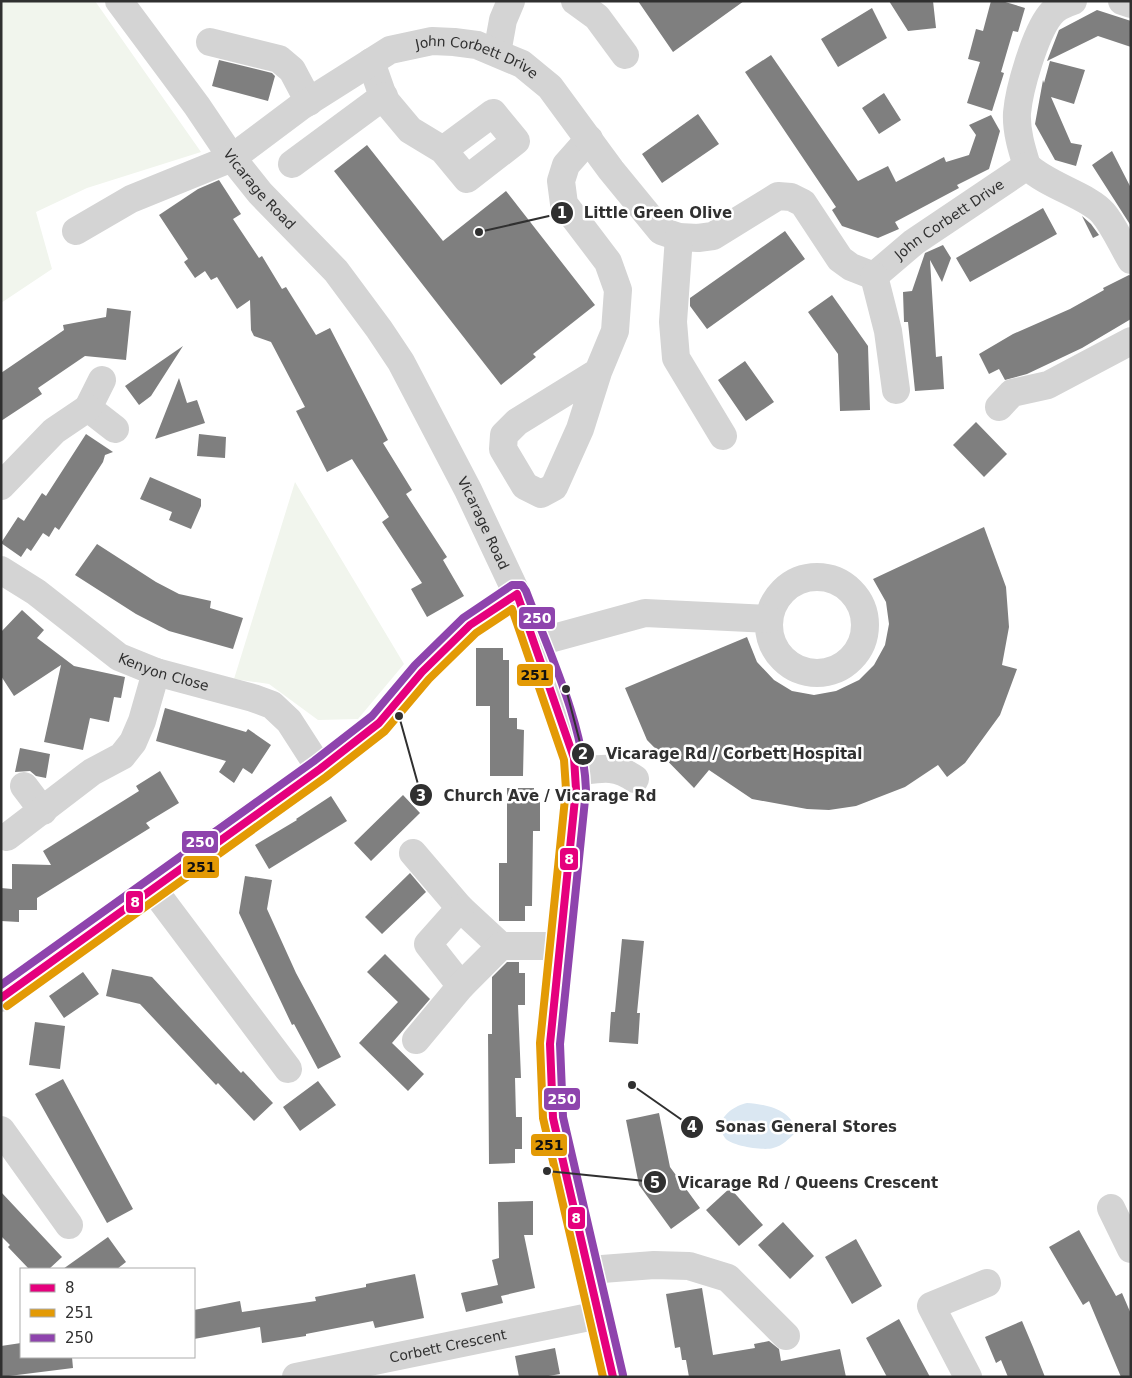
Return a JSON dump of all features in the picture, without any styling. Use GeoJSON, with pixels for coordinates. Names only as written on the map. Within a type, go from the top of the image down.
{"type":"FeatureCollection","features":[{"type":"Feature","properties":{"kind":"street","name":"Vicarage Road"},"geometry":{"type":"LineString","coordinates":[[119,1],[197,106],[232,158],[260,193],[336,272],[379,329],[425,406],[517,594],[535,643],[574,758],[576,789],[550,1044],[553,1118],[613,1377]]}},
{"type":"Feature","properties":{"kind":"street"},"geometry":{"type":"LineString","coordinates":[[497,53],[504,20],[511,1]]}},
{"type":"Feature","properties":{"kind":"street"},"geometry":{"type":"LineString","coordinates":[[575,1],[598,17],[625,55]]}},
{"type":"Feature","properties":{"kind":"street"},"geometry":{"type":"LineString","coordinates":[[1122,1],[1131,4]]}},
{"type":"Feature","properties":{"kind":"street"},"geometry":{"type":"LineString","coordinates":[[1053,5],[1042,28],[1024,79],[1017,114],[1020,144],[1027,166],[1039,177],[1102,211],[1131,260]]}},
{"type":"Feature","properties":{"kind":"street"},"geometry":{"type":"LineString","coordinates":[[210,42],[279,59],[292,70],[309,102]]}},
{"type":"Feature","properties":{"kind":"street","name":"John Corbett Drive"},"geometry":{"type":"LineString","coordinates":[[76,230],[131,199],[232,158],[309,102],[390,50],[432,42],[477,45],[522,64],[550,87],[661,231],[679,237],[713,236],[778,196],[791,196],[803,203],[840,259],[851,267],[874,276],[914,242],[1027,166]]}},
{"type":"Feature","properties":{"kind":"street"},"geometry":{"type":"LineString","coordinates":[[371,62],[384,96],[410,130],[443,150]]}},
{"type":"Feature","properties":{"kind":"street"},"geometry":{"type":"LineString","coordinates":[[292,164],[384,96]]}},
{"type":"Feature","properties":{"kind":"street"},"geometry":{"type":"LineString","coordinates":[[589,140],[566,165],[561,181],[564,204],[608,262],[618,290],[615,332],[598,372]]}},
{"type":"Feature","properties":{"kind":"street"},"geometry":{"type":"LineString","coordinates":[[679,237],[673,322],[676,358],[723,436]]}},
{"type":"Feature","properties":{"kind":"street"},"geometry":{"type":"LineString","coordinates":[[874,276],[888,330],[896,390]]}},
{"type":"Feature","properties":{"kind":"street"},"geometry":{"type":"LineString","coordinates":[[1000,395],[1048,385],[1131,341]]}},
{"type":"Feature","properties":{"kind":"street"},"geometry":{"type":"LineString","coordinates":[[1,486],[54,431],[88,408],[102,380]]}},
{"type":"Feature","properties":{"kind":"street"},"geometry":{"type":"LineString","coordinates":[[88,408],[115,429]]}},
{"type":"Feature","properties":{"kind":"street","name":"Kenyon Close"},"geometry":{"type":"LineString","coordinates":[[4,576],[36,592],[118,657],[156,672],[253,698],[272,705],[289,721],[320,770]]}},
{"type":"Feature","properties":{"kind":"street"},"geometry":{"type":"LineString","coordinates":[[1,998],[228,833],[320,770],[379,723],[422,672],[470,625],[517,594]]}},
{"type":"Feature","properties":{"kind":"street"},"geometry":{"type":"LineString","coordinates":[[535,643],[645,614],[769,619]]}},
{"type":"Feature","properties":{"kind":"street"},"geometry":{"type":"LineString","coordinates":[[7,837],[92,772],[122,756],[133,742],[142,722],[156,672]]}},
{"type":"Feature","properties":{"kind":"street"},"geometry":{"type":"LineString","coordinates":[[575,772],[613,768],[623,771],[636,779]]}},
{"type":"Feature","properties":{"kind":"street"},"geometry":{"type":"LineString","coordinates":[[24,786],[43,811]]}},
{"type":"Feature","properties":{"kind":"street"},"geometry":{"type":"LineString","coordinates":[[414,853],[460,908],[501,946],[560,946]]}},
{"type":"Feature","properties":{"kind":"street"},"geometry":{"type":"LineString","coordinates":[[153,889],[288,1069]]}},
{"type":"Feature","properties":{"kind":"street"},"geometry":{"type":"LineString","coordinates":[[460,908],[428,944],[461,986]]}},
{"type":"Feature","properties":{"kind":"street"},"geometry":{"type":"LineString","coordinates":[[416,1040],[461,986],[501,946]]}},
{"type":"Feature","properties":{"kind":"street"},"geometry":{"type":"LineString","coordinates":[[1,1130],[69,1225]]}},
{"type":"Feature","properties":{"kind":"street"},"geometry":{"type":"LineString","coordinates":[[1111,1208],[1131,1249]]}},
{"type":"Feature","properties":{"kind":"street"},"geometry":{"type":"LineString","coordinates":[[589,1270],[654,1265],[689,1266],[728,1278],[786,1336]]}},
{"type":"Feature","properties":{"kind":"street"},"geometry":{"type":"LineString","coordinates":[[968,1377],[931,1306],[987,1283]]}},
{"type":"Feature","properties":{"kind":"street","name":"Corbett Crescent"},"geometry":{"type":"LineString","coordinates":[[296,1377],[599,1315]]}},
{"type":"Feature","properties":{"kind":"shaded area"},"geometry":{"type":"Polygon","coordinates":[[[1,1],[95,1],[201,152],[87,188],[36,212],[52,269],[1,303],[1,1]]]}},
{"type":"Feature","properties":{"kind":"shaded area"},"geometry":{"type":"Polygon","coordinates":[[[295,482],[404,664],[358,719],[318,720],[269,684],[234,679],[295,482]]]}},
{"type":"Feature","properties":{"kind":"shaded area"},"geometry":{"type":"Polygon","coordinates":[[[747,1103],[770,1107],[785,1114],[794,1125],[795,1133],[782,1144],[769,1149],[748,1147],[728,1141],[722,1132],[722,1120],[735,1107],[747,1103]]]}},
{"type":"Feature","properties":{"kind":"building"},"geometry":{"type":"Polygon","coordinates":[[[638,1],[744,1],[673,52],[638,1]]]}},
{"type":"Feature","properties":{"kind":"building"},"geometry":{"type":"Polygon","coordinates":[[[889,1],[933,1],[936,28],[908,31],[889,1]]]}},
{"type":"Feature","properties":{"kind":"building"},"geometry":{"type":"Polygon","coordinates":[[[991,1],[1002,1],[1025,8],[1018,32],[1013,31],[1001,72],[1004,73],[992,111],[967,103],[980,62],[968,59],[976,29],[983,31],[991,1]]]}},
{"type":"Feature","properties":{"kind":"building"},"geometry":{"type":"Polygon","coordinates":[[[872,8],[887,38],[838,67],[821,39],[872,8]]]}},
{"type":"Feature","properties":{"kind":"building"},"geometry":{"type":"Polygon","coordinates":[[[1097,10],[1131,21],[1131,47],[1098,36],[1047,61],[1059,30],[1097,10]]]}},
{"type":"Feature","properties":{"kind":"building"},"geometry":{"type":"Polygon","coordinates":[[[771,55],[858,181],[888,166],[896,182],[944,157],[946,162],[969,155],[976,135],[969,125],[991,115],[1000,131],[989,169],[957,185],[959,188],[895,222],[899,229],[878,238],[842,226],[832,210],[836,207],[745,72],[771,55]]]}},
{"type":"Feature","properties":{"kind":"building"},"geometry":{"type":"Polygon","coordinates":[[[219,60],[272,73],[275,76],[268,101],[212,86],[219,60]]]}},
{"type":"Feature","properties":{"kind":"building"},"geometry":{"type":"Polygon","coordinates":[[[1050,61],[1085,70],[1074,104],[1051,97],[1071,143],[1082,145],[1076,166],[1055,160],[1035,124],[1043,80],[1044,83],[1050,61]]]}},
{"type":"Feature","properties":{"kind":"building"},"geometry":{"type":"Polygon","coordinates":[[[884,93],[901,120],[879,134],[862,108],[884,93]]]}},
{"type":"Feature","properties":{"kind":"building"},"geometry":{"type":"Polygon","coordinates":[[[698,114],[719,144],[662,183],[642,154],[698,114]]]}},
{"type":"Feature","properties":{"kind":"building"},"geometry":{"type":"Polygon","coordinates":[[[367,145],[443,241],[506,191],[595,305],[533,354],[536,357],[501,385],[334,171],[367,145]]]}},
{"type":"Feature","properties":{"kind":"building"},"geometry":{"type":"Polygon","coordinates":[[[1112,151],[1131,188],[1131,226],[1092,165],[1112,151]]]}},
{"type":"Feature","properties":{"kind":"building"},"geometry":{"type":"Polygon","coordinates":[[[219,180],[241,214],[233,219],[259,258],[262,256],[282,289],[286,287],[316,335],[330,328],[388,440],[383,443],[412,490],[406,494],[447,557],[443,560],[464,596],[427,617],[411,589],[422,583],[382,522],[389,517],[352,459],[327,472],[296,411],[305,407],[271,342],[254,336],[251,330],[250,300],[237,309],[217,277],[211,280],[205,271],[195,278],[184,262],[188,259],[159,215],[198,189],[219,180]]]}},
{"type":"Feature","properties":{"kind":"building"},"geometry":{"type":"Polygon","coordinates":[[[1043,208],[1057,234],[970,282],[956,258],[1043,208]]]}},
{"type":"Feature","properties":{"kind":"building"},"geometry":{"type":"Polygon","coordinates":[[[1082,216],[1091,224],[1099,235],[1093,238],[1082,216]]]}},
{"type":"Feature","properties":{"kind":"building"},"geometry":{"type":"Polygon","coordinates":[[[785,231],[805,259],[707,329],[690,306],[690,298],[785,231]]]}},
{"type":"Feature","properties":{"kind":"building"},"geometry":{"type":"Polygon","coordinates":[[[943,245],[951,258],[942,282],[930,260],[936,357],[942,356],[944,389],[915,391],[908,322],[904,322],[903,292],[912,291],[925,253],[943,245]]]}},
{"type":"Feature","properties":{"kind":"building"},"geometry":{"type":"Polygon","coordinates":[[[1129,275],[1131,276],[1131,319],[1082,348],[1027,374],[1005,380],[999,369],[989,374],[979,354],[1013,334],[1070,309],[1104,290],[1103,288],[1129,275]]]}},
{"type":"Feature","properties":{"kind":"building"},"geometry":{"type":"Polygon","coordinates":[[[832,295],[868,346],[870,410],[840,411],[838,354],[808,312],[832,295]]]}},
{"type":"Feature","properties":{"kind":"building"},"geometry":{"type":"Polygon","coordinates":[[[107,308],[131,311],[126,360],[85,356],[38,388],[42,394],[1,421],[1,373],[64,330],[63,325],[106,317],[107,308]]]}},
{"type":"Feature","properties":{"kind":"building"},"geometry":{"type":"Polygon","coordinates":[[[183,346],[151,396],[139,405],[125,386],[183,346]]]}},
{"type":"Feature","properties":{"kind":"building"},"geometry":{"type":"Polygon","coordinates":[[[745,361],[774,402],[746,421],[718,380],[745,361]]]}},
{"type":"Feature","properties":{"kind":"building"},"geometry":{"type":"Polygon","coordinates":[[[179,378],[187,403],[197,400],[205,423],[155,439],[179,378]]]}},
{"type":"Feature","properties":{"kind":"building"},"geometry":{"type":"Polygon","coordinates":[[[976,422],[1007,454],[984,477],[953,445],[976,422]]]}},
{"type":"Feature","properties":{"kind":"building"},"geometry":{"type":"Polygon","coordinates":[[[86,434],[113,452],[105,455],[103,462],[59,530],[55,527],[49,537],[43,533],[31,551],[27,548],[21,557],[1,543],[18,517],[24,521],[42,493],[46,496],[86,434]]]}},
{"type":"Feature","properties":{"kind":"building"},"geometry":{"type":"Polygon","coordinates":[[[199,434],[226,437],[225,458],[197,456],[199,434]]]}},
{"type":"Feature","properties":{"kind":"building"},"geometry":{"type":"Polygon","coordinates":[[[150,477],[201,499],[201,506],[191,529],[169,520],[172,512],[140,499],[150,477]]]}},
{"type":"Feature","properties":{"kind":"building"},"geometry":{"type":"Polygon","coordinates":[[[984,527],[1006,587],[1009,627],[1002,665],[1017,669],[1000,715],[965,763],[947,777],[938,765],[905,787],[856,806],[829,810],[807,809],[752,799],[709,770],[694,788],[647,740],[625,688],[747,637],[757,662],[774,680],[792,691],[814,695],[836,691],[859,680],[874,665],[885,645],[889,624],[886,602],[873,579],[984,527]]]}},
{"type":"Feature","properties":{"kind":"building"},"geometry":{"type":"Polygon","coordinates":[[[97,544],[156,582],[179,594],[211,601],[210,608],[243,618],[233,649],[169,631],[136,614],[75,575],[97,544]]]}},
{"type":"Feature","properties":{"kind":"building"},"geometry":{"type":"Polygon","coordinates":[[[22,610],[44,630],[37,638],[74,666],[125,677],[121,698],[114,697],[109,722],[90,718],[83,750],[44,742],[61,665],[14,696],[1,676],[1,632],[22,610]]]}},
{"type":"Feature","properties":{"kind":"building"},"geometry":{"type":"Polygon","coordinates":[[[476,648],[503,648],[503,660],[509,660],[509,718],[517,718],[517,729],[524,730],[523,776],[490,776],[490,706],[476,706],[476,648]]]}},
{"type":"Feature","properties":{"kind":"building"},"geometry":{"type":"Polygon","coordinates":[[[165,708],[246,732],[248,729],[271,745],[252,774],[243,768],[234,783],[219,772],[226,761],[156,741],[165,708]]]}},
{"type":"Feature","properties":{"kind":"building"},"geometry":{"type":"Polygon","coordinates":[[[20,748],[50,754],[46,778],[36,776],[30,771],[15,772],[20,748]]]}},
{"type":"Feature","properties":{"kind":"building"},"geometry":{"type":"Polygon","coordinates":[[[160,771],[179,803],[146,823],[150,828],[37,898],[37,910],[19,910],[19,922],[1,921],[1,888],[12,889],[12,864],[51,865],[43,851],[139,791],[136,786],[160,771]]]}},
{"type":"Feature","properties":{"kind":"building"},"geometry":{"type":"Polygon","coordinates":[[[507,788],[534,788],[534,800],[540,800],[540,831],[533,831],[532,906],[525,906],[525,921],[499,921],[499,863],[507,863],[507,788]]]}},
{"type":"Feature","properties":{"kind":"building"},"geometry":{"type":"Polygon","coordinates":[[[403,795],[420,813],[371,861],[354,843],[403,795]]]}},
{"type":"Feature","properties":{"kind":"building"},"geometry":{"type":"Polygon","coordinates":[[[331,796],[347,821],[269,869],[255,845],[297,820],[331,796]]]}},
{"type":"Feature","properties":{"kind":"building"},"geometry":{"type":"Polygon","coordinates":[[[410,873],[426,892],[382,934],[365,917],[410,873]]]}},
{"type":"Feature","properties":{"kind":"building"},"geometry":{"type":"Polygon","coordinates":[[[245,876],[272,880],[267,909],[296,973],[341,1057],[318,1069],[294,1024],[292,1025],[239,913],[245,876]]]}},
{"type":"Feature","properties":{"kind":"building"},"geometry":{"type":"Polygon","coordinates":[[[622,939],[644,941],[637,1013],[640,1013],[638,1044],[609,1042],[611,1012],[615,1012],[622,939]]]}},
{"type":"Feature","properties":{"kind":"building"},"geometry":{"type":"Polygon","coordinates":[[[385,954],[430,999],[392,1043],[424,1074],[408,1091],[359,1043],[398,1002],[367,972],[385,954]]]}},
{"type":"Feature","properties":{"kind":"building"},"geometry":{"type":"Polygon","coordinates":[[[507,962],[519,962],[519,973],[525,973],[525,1005],[518,1005],[521,1078],[515,1078],[516,1117],[522,1117],[522,1149],[515,1149],[515,1163],[489,1164],[488,1034],[492,1034],[492,977],[507,962]]]}},
{"type":"Feature","properties":{"kind":"building"},"geometry":{"type":"Polygon","coordinates":[[[112,969],[152,977],[241,1073],[243,1071],[273,1103],[254,1121],[218,1083],[216,1085],[140,1004],[106,996],[112,969]]]}},
{"type":"Feature","properties":{"kind":"building"},"geometry":{"type":"Polygon","coordinates":[[[83,972],[99,994],[64,1018],[49,996],[83,972]]]}},
{"type":"Feature","properties":{"kind":"building"},"geometry":{"type":"Polygon","coordinates":[[[35,1022],[65,1026],[60,1069],[29,1065],[35,1022]]]}},
{"type":"Feature","properties":{"kind":"building"},"geometry":{"type":"Polygon","coordinates":[[[63,1079],[133,1209],[107,1223],[35,1094],[63,1079]]]}},
{"type":"Feature","properties":{"kind":"building"},"geometry":{"type":"Polygon","coordinates":[[[318,1081],[336,1105],[300,1131],[283,1107],[318,1081]]]}},
{"type":"Feature","properties":{"kind":"building"},"geometry":{"type":"Polygon","coordinates":[[[659,1113],[670,1167],[700,1208],[671,1229],[639,1185],[626,1120],[659,1113]]]}},
{"type":"Feature","properties":{"kind":"building"},"geometry":{"type":"Polygon","coordinates":[[[730,1188],[763,1225],[739,1246],[706,1210],[730,1188]]]}},
{"type":"Feature","properties":{"kind":"building"},"geometry":{"type":"Polygon","coordinates":[[[1,1192],[62,1257],[50,1268],[28,1268],[8,1247],[10,1245],[1,1236],[1,1192]]]}},
{"type":"Feature","properties":{"kind":"building"},"geometry":{"type":"Polygon","coordinates":[[[533,1201],[533,1235],[524,1235],[535,1288],[501,1296],[503,1303],[466,1312],[461,1293],[498,1285],[492,1260],[499,1258],[498,1202],[533,1201]]]}},
{"type":"Feature","properties":{"kind":"building"},"geometry":{"type":"Polygon","coordinates":[[[783,1222],[814,1256],[790,1279],[758,1245],[783,1222]]]}},
{"type":"Feature","properties":{"kind":"building"},"geometry":{"type":"Polygon","coordinates":[[[1079,1230],[1116,1296],[1122,1293],[1131,1314],[1131,1377],[1121,1377],[1089,1301],[1083,1305],[1049,1247],[1079,1230]]]}},
{"type":"Feature","properties":{"kind":"building"},"geometry":{"type":"Polygon","coordinates":[[[108,1237],[126,1262],[118,1268],[64,1268],[108,1237]]]}},
{"type":"Feature","properties":{"kind":"building"},"geometry":{"type":"Polygon","coordinates":[[[856,1239],[882,1286],[852,1304],[825,1257],[856,1239]]]}},
{"type":"Feature","properties":{"kind":"building"},"geometry":{"type":"Polygon","coordinates":[[[415,1274],[424,1318],[375,1328],[373,1321],[306,1334],[306,1336],[262,1343],[260,1327],[195,1339],[195,1310],[240,1301],[242,1312],[316,1301],[315,1297],[366,1287],[366,1284],[415,1274]]]}},
{"type":"Feature","properties":{"kind":"building"},"geometry":{"type":"Polygon","coordinates":[[[702,1288],[713,1355],[755,1348],[754,1344],[769,1341],[779,1349],[781,1361],[840,1349],[846,1377],[689,1377],[686,1360],[682,1360],[680,1347],[675,1348],[666,1294],[702,1288]]]}},
{"type":"Feature","properties":{"kind":"building"},"geometry":{"type":"Polygon","coordinates":[[[899,1319],[930,1377],[887,1377],[866,1338],[899,1319]]]}},
{"type":"Feature","properties":{"kind":"building"},"geometry":{"type":"Polygon","coordinates":[[[1022,1321],[1045,1377],[1008,1377],[1001,1360],[996,1363],[985,1337],[1022,1321]]]}},
{"type":"Feature","properties":{"kind":"building"},"geometry":{"type":"Polygon","coordinates":[[[20,1343],[20,1358],[72,1358],[73,1368],[1,1377],[1,1346],[20,1343]]]}},
{"type":"Feature","properties":{"kind":"building"},"geometry":{"type":"Polygon","coordinates":[[[555,1348],[560,1374],[543,1377],[519,1377],[515,1356],[555,1348]]]}},
{"type":"Feature","properties":{"kind":"transit line","name":"250"},"geometry":{"type":"LineString","coordinates":[[1,985],[314,761],[372,716],[415,665],[463,618],[512,585],[522,585],[564,689],[579,740],[584,765],[586,790],[560,1044],[563,1117],[623,1375]]}},
{"type":"Feature","properties":{"kind":"transit line","name":"8"},"geometry":{"type":"LineString","coordinates":[[517,594],[574,758],[576,789],[550,1044],[553,1118],[613,1377]]}},
{"type":"Feature","properties":{"kind":"transit line","name":"8"},"geometry":{"type":"LineString","coordinates":[[1,998],[320,769],[379,723],[422,672],[470,625],[517,594]]}},
{"type":"Feature","properties":{"kind":"transit line","name":"251"},"geometry":{"type":"LineString","coordinates":[[7,1006],[326,777],[385,731],[429,679],[476,633],[512,609],[564,760],[566,789],[540,1043],[543,1118],[603,1377]]}},
{"type":"Feature","properties":{"kind":"place","name":"Little Green Olive"},"geometry":{"type":"Point","coordinates":[479,232]}},
{"type":"Feature","properties":{"kind":"place","name":"Vicarage Rd / Corbett Hospital"},"geometry":{"type":"Point","coordinates":[566,689]}},
{"type":"Feature","properties":{"kind":"place","name":"Church Ave / Vicarage Rd"},"geometry":{"type":"Point","coordinates":[399,716]}},
{"type":"Feature","properties":{"kind":"place","name":"Sonas General Stores"},"geometry":{"type":"Point","coordinates":[632,1085]}},
{"type":"Feature","properties":{"kind":"place","name":"Vicarage Rd / Queens Crescent"},"geometry":{"type":"Point","coordinates":[547,1171]}}]}
